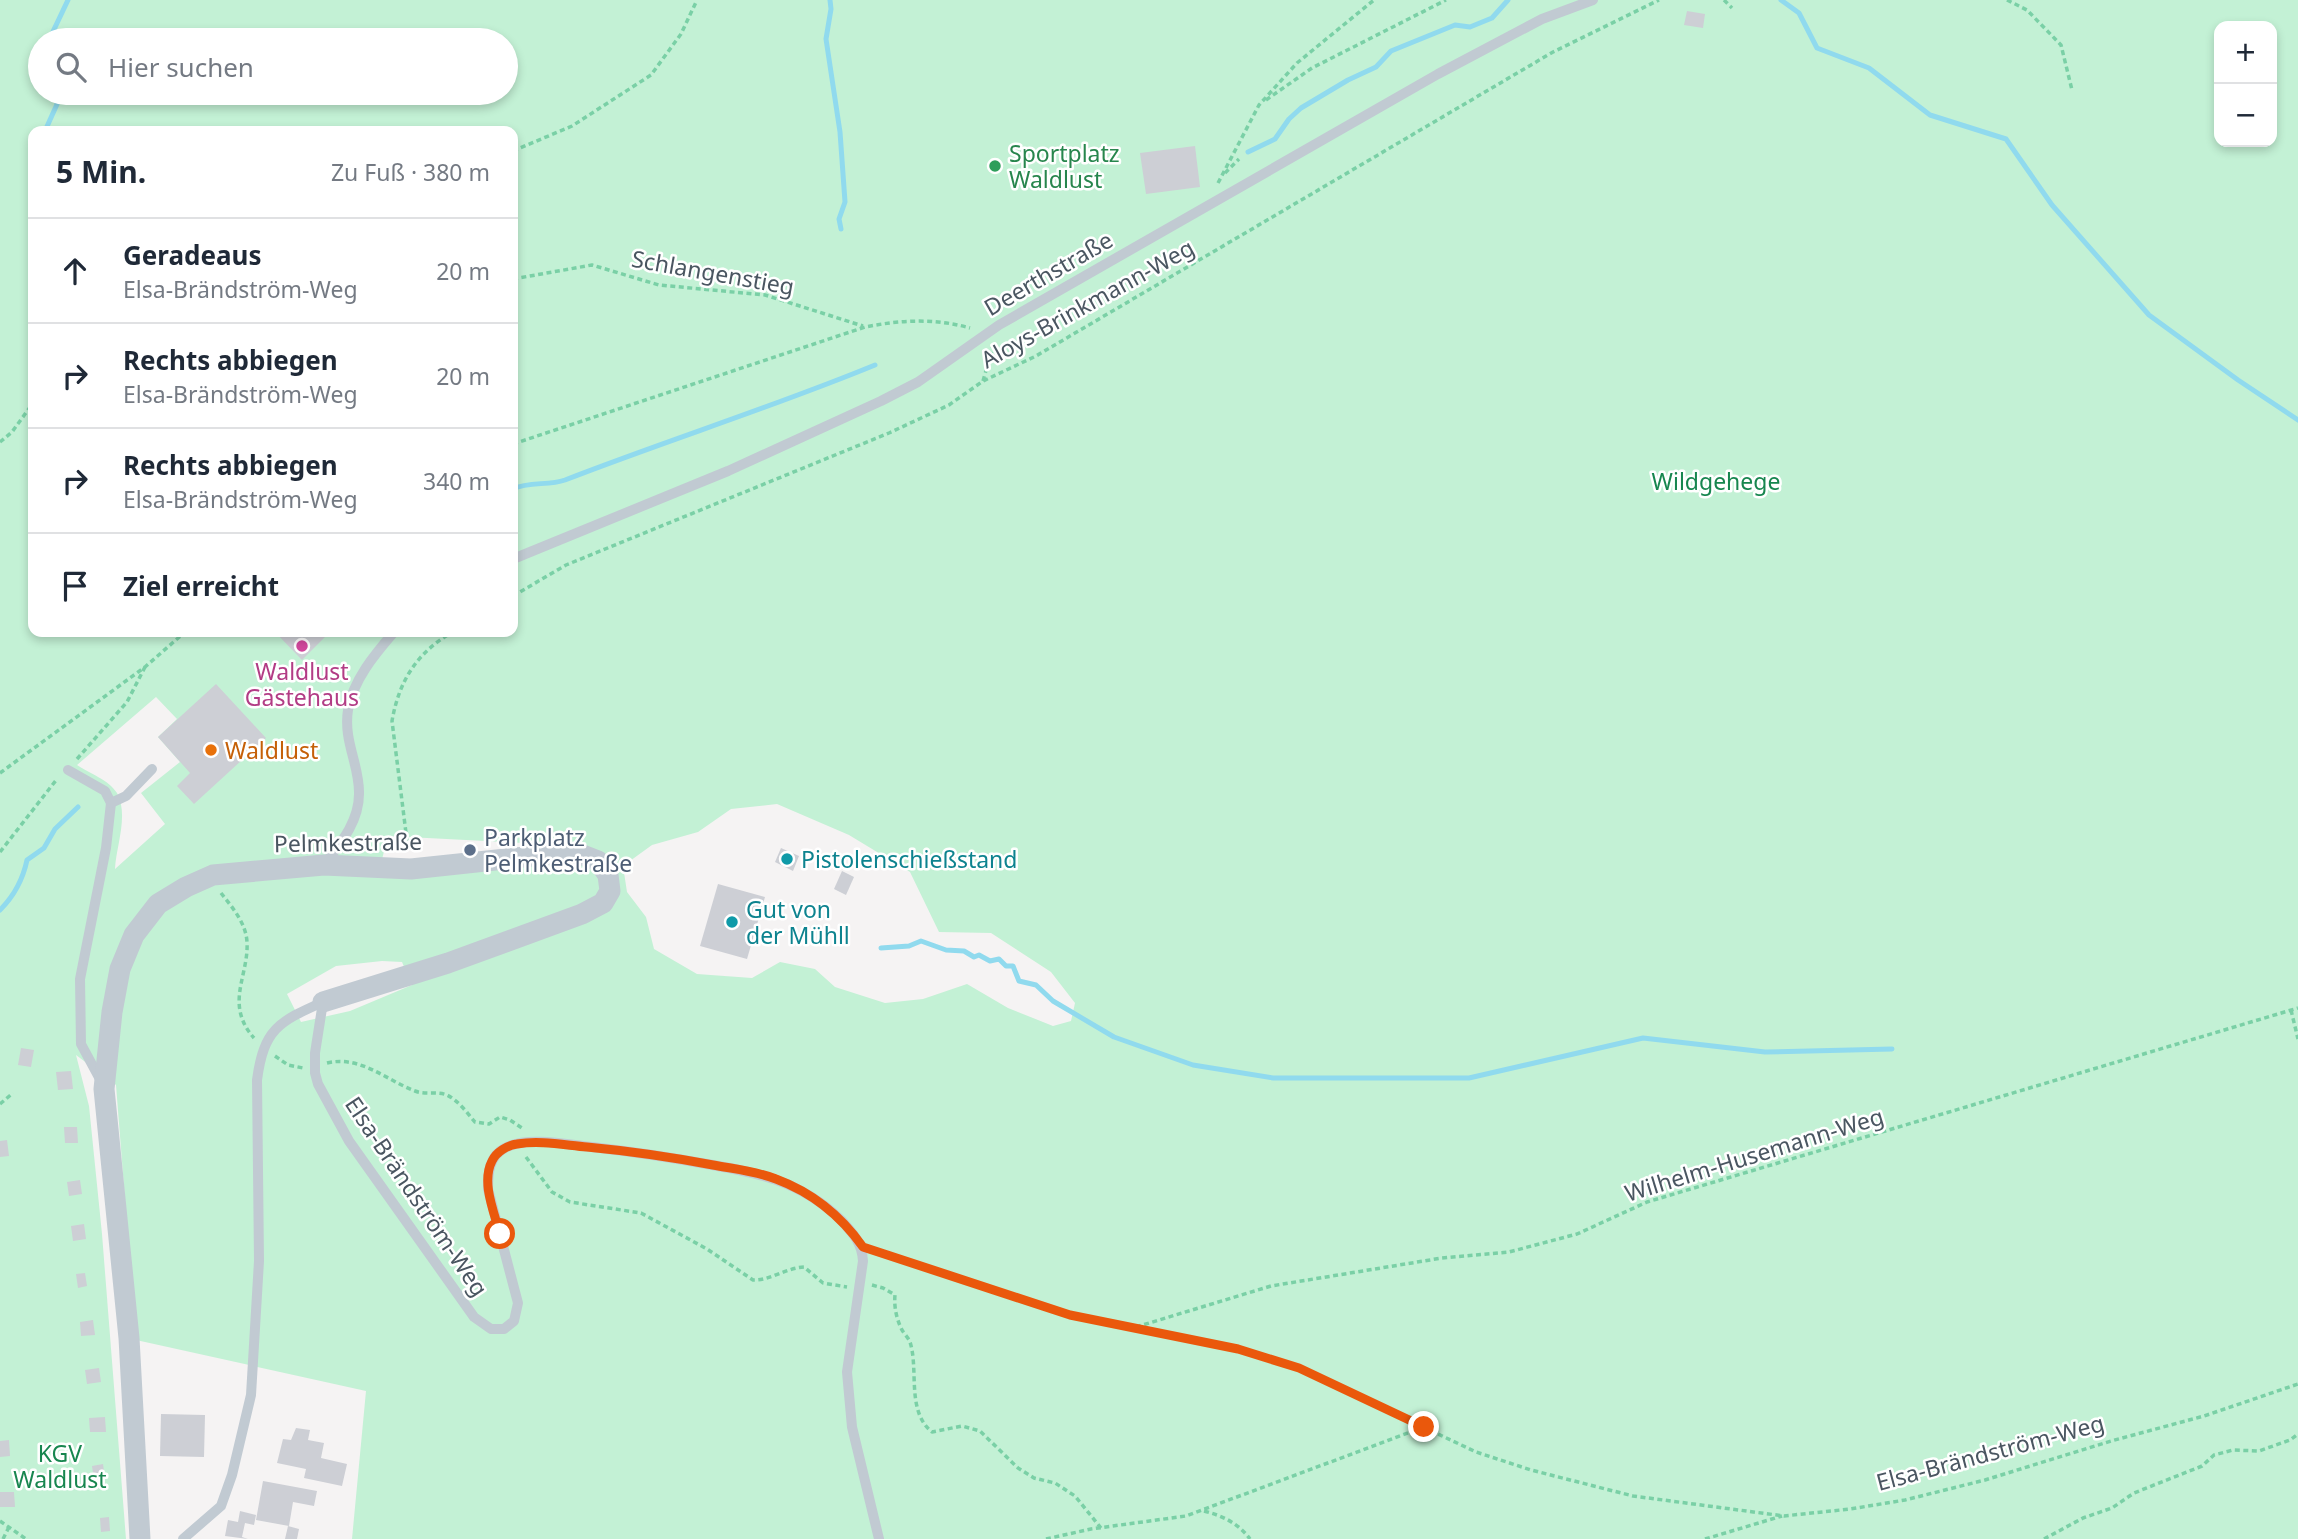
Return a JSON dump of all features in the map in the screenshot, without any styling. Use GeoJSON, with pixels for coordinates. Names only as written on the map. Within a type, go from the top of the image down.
{"type":"FeatureCollection","features":[{"type":"Feature","properties":{"kind":"street","name":"Pelmkestraße"},"geometry":{"type":"LineString","coordinates":[[140,1539],[129,1338],[104,1088],[112,1012],[120,969],[134,935],[158,904],[213,875],[324,865],[411,869],[543,855],[580,854],[598,861],[608,876],[610,891],[603,903],[582,914],[448,963],[323,1002]]}},
{"type":"Feature","properties":{"kind":"lane","name":"Deerthstraße"},"geometry":{"type":"LineString","coordinates":[[518,557],[728,471],[918,382],[999,325],[1502,39],[1542,19],[1593,0]]}},
{"type":"Feature","properties":{"kind":"lane"},"geometry":{"type":"LineString","coordinates":[[324,865],[343,841],[357,813],[359,793],[347,730],[348,708],[357,684],[373,657],[390,637]]}},
{"type":"Feature","properties":{"kind":"lane"},"geometry":{"type":"LineString","coordinates":[[111,803],[126,796],[152,769]]}},
{"type":"Feature","properties":{"kind":"lane"},"geometry":{"type":"LineString","coordinates":[[68,770],[105,792],[111,803],[106,848],[80,979],[81,1044],[104,1088]]}},
{"type":"Feature","properties":{"kind":"lane"},"geometry":{"type":"LineString","coordinates":[[183,1539],[221,1506],[232,1475],[251,1395],[259,1261],[257,1080],[263,1048],[276,1029],[292,1016],[323,1002]]}},
{"type":"Feature","properties":{"kind":"lane","name":"Elsa-Brändström-Weg"},"geometry":{"type":"LineString","coordinates":[[323,1002],[314,1053],[318,1084],[349,1141],[474,1317],[491,1329],[504,1329],[514,1321],[519,1303],[488,1189],[488,1173],[492,1159],[503,1148],[516,1144]]}},
{"type":"Feature","properties":{"kind":"lane"},"geometry":{"type":"LineString","coordinates":[[516,1144],[537,1142],[649,1153],[774,1178],[804,1192],[832,1212],[851,1231],[863,1247],[847,1372],[852,1427],[879,1539]]}},
{"type":"Feature","properties":{"kind":"path"},"geometry":{"type":"LineString","coordinates":[[518,149],[572,126],[651,75],[681,34],[698,0]]}},
{"type":"Feature","properties":{"kind":"path"},"geometry":{"type":"LineString","coordinates":[[1206,207],[1259,105],[1297,63],[1374,0]]}},
{"type":"Feature","properties":{"kind":"path"},"geometry":{"type":"LineString","coordinates":[[1259,105],[1312,68],[1446,0]]}},
{"type":"Feature","properties":{"kind":"path","name":"Aloys-Brinkmann-Weg"},"geometry":{"type":"LineString","coordinates":[[518,593],[566,565],[889,433],[949,405],[984,381],[1037,356],[1553,52],[1659,0]]}},
{"type":"Feature","properties":{"kind":"path"},"geometry":{"type":"LineString","coordinates":[[1724,0],[1732,8]]}},
{"type":"Feature","properties":{"kind":"path"},"geometry":{"type":"LineString","coordinates":[[2007,0],[2027,10],[2061,45],[2072,90]]}},
{"type":"Feature","properties":{"kind":"path"},"geometry":{"type":"LineString","coordinates":[[1222,177],[1239,159]]}},
{"type":"Feature","properties":{"kind":"path","name":"Schlangenstieg"},"geometry":{"type":"LineString","coordinates":[[518,278],[592,265],[659,285],[765,295],[865,327]]}},
{"type":"Feature","properties":{"kind":"path"},"geometry":{"type":"LineString","coordinates":[[518,442],[865,327],[918,320],[951,323],[986,333]]}},
{"type":"Feature","properties":{"kind":"path"},"geometry":{"type":"LineString","coordinates":[[984,381],[999,325]]}},
{"type":"Feature","properties":{"kind":"path"},"geometry":{"type":"LineString","coordinates":[[0,442],[12,432],[28,410]]}},
{"type":"Feature","properties":{"kind":"path"},"geometry":{"type":"LineString","coordinates":[[0,773],[145,667],[180,637]]}},
{"type":"Feature","properties":{"kind":"path"},"geometry":{"type":"LineString","coordinates":[[411,869],[392,721],[405,676],[415,662],[444,637]]}},
{"type":"Feature","properties":{"kind":"path"},"geometry":{"type":"LineString","coordinates":[[0,852],[56,780],[68,770],[127,702],[145,667]]}},
{"type":"Feature","properties":{"kind":"path"},"geometry":{"type":"LineString","coordinates":[[213,875],[243,926],[247,942],[238,990],[241,1015],[248,1031],[263,1048],[288,1065],[315,1068],[330,1062],[358,1063],[418,1093],[445,1094],[456,1101],[475,1122],[489,1124],[500,1117],[510,1120],[520,1125],[537,1142]]}},
{"type":"Feature","properties":{"kind":"path","name":"Wilhelm-Husemann-Weg"},"geometry":{"type":"LineString","coordinates":[[1135,1327],[1271,1286],[1442,1258],[1508,1252],[1577,1234],[1647,1202],[2298,1008]]}},
{"type":"Feature","properties":{"kind":"path"},"geometry":{"type":"LineString","coordinates":[[2291,1010],[2298,1039]]}},
{"type":"Feature","properties":{"kind":"path"},"geometry":{"type":"LineString","coordinates":[[0,1104],[13,1093]]}},
{"type":"Feature","properties":{"kind":"path"},"geometry":{"type":"LineString","coordinates":[[516,1144],[552,1192],[570,1202],[641,1213],[707,1249],[753,1280],[760,1280],[790,1268],[804,1267],[823,1283],[859,1288],[871,1285],[883,1287],[895,1295],[894,1308],[901,1329],[910,1341],[917,1405],[924,1425],[932,1432],[962,1426],[980,1431],[1018,1468],[1034,1478],[1055,1483],[1075,1496],[1101,1528]]}},
{"type":"Feature","properties":{"kind":"path","name":"Elsa-Brändström-Weg"},"geometry":{"type":"LineString","coordinates":[[863,1247],[1070,1315],[1238,1349],[1299,1368],[1476,1452],[1531,1470],[1633,1496],[1784,1516],[1905,1500],[1958,1487],[2203,1416],[2298,1384]]}},
{"type":"Feature","properties":{"kind":"path"},"geometry":{"type":"LineString","coordinates":[[1046,1539],[1186,1516],[1424,1427]]}},
{"type":"Feature","properties":{"kind":"path"},"geometry":{"type":"LineString","coordinates":[[2043,1539],[2083,1518],[2112,1508],[2134,1493],[2202,1466],[2214,1455],[2233,1450],[2259,1451],[2290,1440],[2298,1434]]}},
{"type":"Feature","properties":{"kind":"path"},"geometry":{"type":"LineString","coordinates":[[1202,1511],[1224,1517],[1244,1531],[1250,1539]]}},
{"type":"Feature","properties":{"kind":"path"},"geometry":{"type":"LineString","coordinates":[[1705,1539],[1784,1516]]}},
{"type":"Feature","properties":{"kind":"path"},"geometry":{"type":"LineString","coordinates":[[0,1521],[26,1539]]}},
{"type":"Feature","properties":{"kind":"path"},"geometry":{"type":"LineString","coordinates":[[3,1539],[9,1527]]}},
{"type":"Feature","properties":{"kind":"green space"},"geometry":{"type":"Polygon","coordinates":[[[0,0],[2298,0],[2298,1539],[352,1539],[366,1391],[136,1340],[116,1085],[76,1055],[89,1106],[126,1539],[0,1539],[0,0]],[[156,697],[77,765],[109,784],[117,793],[122,821],[115,869],[165,824],[141,793],[180,762],[158,737],[177,719],[156,697]],[[777,804],[731,809],[698,832],[652,845],[623,866],[627,892],[646,917],[654,949],[697,974],[752,978],[780,962],[815,969],[835,987],[885,1003],[923,999],[967,984],[1008,1008],[1053,1026],[1071,1021],[1075,1003],[1051,972],[991,933],[939,932],[910,872],[849,835],[777,804]],[[388,836],[380,867],[564,845],[388,836]],[[382,961],[336,966],[287,994],[301,1022],[350,1011],[412,985],[402,962],[382,961]]]}},
{"type":"Feature","properties":{"kind":"building"},"geometry":{"type":"Polygon","coordinates":[[[1687,11],[1705,14],[1703,28],[1684,25],[1687,11]]]}},
{"type":"Feature","properties":{"kind":"building"},"geometry":{"type":"Polygon","coordinates":[[[1195,146],[1200,187],[1146,194],[1140,153],[1195,146]]]}},
{"type":"Feature","properties":{"kind":"building","name":"Waldlust Gästehaus"},"geometry":{"type":"Polygon","coordinates":[[[280,637],[325,637],[302,660],[280,637]]]}},
{"type":"Feature","properties":{"kind":"building","name":"Waldlust"},"geometry":{"type":"Polygon","coordinates":[[[216,684],[266,738],[194,804],[177,786],[190,773],[158,737],[216,684]]]}},
{"type":"Feature","properties":{"kind":"building","name":"Pistolenschießstand"},"geometry":{"type":"Polygon","coordinates":[[[781,848],[799,856],[793,871],[775,862],[781,848]]]}},
{"type":"Feature","properties":{"kind":"building"},"geometry":{"type":"Polygon","coordinates":[[[842,871],[854,877],[846,895],[834,889],[842,871]]]}},
{"type":"Feature","properties":{"kind":"building","name":"Gut von der Mühll"},"geometry":{"type":"Polygon","coordinates":[[[718,884],[765,897],[747,959],[700,946],[718,884]]]}},
{"type":"Feature","properties":{"kind":"building"},"geometry":{"type":"Polygon","coordinates":[[[21,1048],[34,1050],[31,1067],[18,1065],[21,1048]]]}},
{"type":"Feature","properties":{"kind":"building"},"geometry":{"type":"Polygon","coordinates":[[[71,1071],[73,1089],[58,1090],[56,1072],[71,1071]]]}},
{"type":"Feature","properties":{"kind":"building"},"geometry":{"type":"Polygon","coordinates":[[[64,1127],[77,1127],[78,1143],[65,1143],[64,1127]]]}},
{"type":"Feature","properties":{"kind":"building"},"geometry":{"type":"Polygon","coordinates":[[[7,1140],[9,1156],[0,1157],[0,1141],[7,1140]]]}},
{"type":"Feature","properties":{"kind":"building"},"geometry":{"type":"Polygon","coordinates":[[[80,1180],[82,1194],[69,1196],[67,1182],[80,1180]]]}},
{"type":"Feature","properties":{"kind":"building"},"geometry":{"type":"Polygon","coordinates":[[[84,1224],[86,1239],[73,1241],[71,1226],[84,1224]]]}},
{"type":"Feature","properties":{"kind":"building"},"geometry":{"type":"Polygon","coordinates":[[[85,1273],[87,1286],[78,1288],[76,1274],[85,1273]]]}},
{"type":"Feature","properties":{"kind":"building"},"geometry":{"type":"Polygon","coordinates":[[[93,1320],[95,1335],[81,1336],[80,1322],[93,1320]]]}},
{"type":"Feature","properties":{"kind":"building"},"geometry":{"type":"Polygon","coordinates":[[[99,1368],[101,1382],[87,1384],[85,1370],[99,1368]]]}},
{"type":"Feature","properties":{"kind":"building"},"geometry":{"type":"Polygon","coordinates":[[[161,1414],[205,1415],[204,1457],[160,1456],[161,1414]]]}},
{"type":"Feature","properties":{"kind":"building"},"geometry":{"type":"Polygon","coordinates":[[[105,1417],[106,1432],[90,1432],[89,1418],[105,1417]]]}},
{"type":"Feature","properties":{"kind":"building"},"geometry":{"type":"Polygon","coordinates":[[[296,1428],[310,1430],[308,1440],[324,1443],[321,1458],[347,1464],[342,1486],[304,1478],[306,1469],[277,1463],[283,1439],[291,1440],[296,1428]]]}},
{"type":"Feature","properties":{"kind":"building"},"geometry":{"type":"Polygon","coordinates":[[[9,1440],[10,1456],[0,1457],[0,1441],[9,1440]]]}},
{"type":"Feature","properties":{"kind":"building"},"geometry":{"type":"Polygon","coordinates":[[[103,1464],[105,1478],[94,1480],[92,1466],[103,1464]]]}},
{"type":"Feature","properties":{"kind":"building"},"geometry":{"type":"Polygon","coordinates":[[[263,1481],[317,1491],[314,1506],[293,1502],[289,1526],[256,1520],[263,1481]]]}},
{"type":"Feature","properties":{"kind":"building"},"geometry":{"type":"Polygon","coordinates":[[[0,1492],[14,1492],[15,1507],[0,1507],[0,1492]]]}},
{"type":"Feature","properties":{"kind":"building"},"geometry":{"type":"Polygon","coordinates":[[[240,1511],[256,1515],[254,1525],[245,1523],[242,1537],[248,1539],[225,1536],[228,1520],[238,1522],[240,1511]]]}},
{"type":"Feature","properties":{"kind":"building"},"geometry":{"type":"Polygon","coordinates":[[[109,1517],[110,1531],[101,1532],[100,1518],[109,1517]]]}},
{"type":"Feature","properties":{"kind":"building"},"geometry":{"type":"Polygon","coordinates":[[[288,1526],[299,1529],[297,1539],[285,1539],[288,1526]]]}},
{"type":"Feature","properties":{"kind":"waterway"},"geometry":{"type":"LineString","coordinates":[[55,28],[68,0]]}},
{"type":"Feature","properties":{"kind":"waterway"},"geometry":{"type":"LineString","coordinates":[[830,0],[826,39],[840,132],[845,202],[839,219],[841,229]]}},
{"type":"Feature","properties":{"kind":"waterway"},"geometry":{"type":"LineString","coordinates":[[1248,152],[1275,139],[1289,119],[1301,108],[1376,67],[1391,51],[1455,25],[1470,27],[1492,18],[1508,0]]}},
{"type":"Feature","properties":{"kind":"waterway"},"geometry":{"type":"LineString","coordinates":[[1781,0],[1799,13],[1817,48],[1869,68],[1930,115],[2006,139],[2052,205],[2149,315],[2298,420]]}},
{"type":"Feature","properties":{"kind":"waterway"},"geometry":{"type":"LineString","coordinates":[[47,126],[57,105]]}},
{"type":"Feature","properties":{"kind":"waterway"},"geometry":{"type":"LineString","coordinates":[[518,487],[565,480],[875,365]]}},
{"type":"Feature","properties":{"kind":"waterway"},"geometry":{"type":"LineString","coordinates":[[0,910],[17,887],[27,860],[44,848],[55,829],[78,807]]}},
{"type":"Feature","properties":{"kind":"waterway"},"geometry":{"type":"LineString","coordinates":[[881,948],[909,946],[921,941],[946,950],[964,951],[974,957],[979,955],[990,961],[999,959],[1006,966],[1013,966],[1019,981],[1036,985],[1053,1001],[1114,1037],[1193,1065],[1273,1078],[1469,1078],[1643,1038],[1765,1052],[1892,1049]]}},
{"type":"Feature","properties":{"kind":"place","name":"Sportplatz Waldlust"},"geometry":{"type":"Point","coordinates":[995,166]}},
{"type":"Feature","properties":{"kind":"place","name":"Waldlust Gästehaus"},"geometry":{"type":"Point","coordinates":[302,646]}},
{"type":"Feature","properties":{"kind":"place","name":"Waldlust"},"geometry":{"type":"Point","coordinates":[211,750]}},
{"type":"Feature","properties":{"kind":"place","name":"Parkplatz Pelmkestraße"},"geometry":{"type":"Point","coordinates":[470,850]}},
{"type":"Feature","properties":{"kind":"place","name":"Pistolenschießstand"},"geometry":{"type":"Point","coordinates":[787,859]}},
{"type":"Feature","properties":{"kind":"place","name":"Gut von der Mühll"},"geometry":{"type":"Point","coordinates":[732,922]}},
{"type":"Feature","properties":{"kind":"route"},"geometry":{"type":"LineString","coordinates":[[500,1234],[488,1189],[488,1173],[492,1159],[503,1148],[516,1144],[537,1142],[649,1153],[744,1170],[774,1178],[804,1192],[832,1212],[863,1247],[1070,1315],[1238,1349],[1299,1368],[1424,1427]]}},
{"type":"Feature","properties":{"kind":"park label","name":"Wildgehege"},"geometry":{"type":"Point","coordinates":[1716,481]}},
{"type":"Feature","properties":{"kind":"park label","name":"KGV Waldlust"},"geometry":{"type":"Point","coordinates":[60,1466]}}]}
